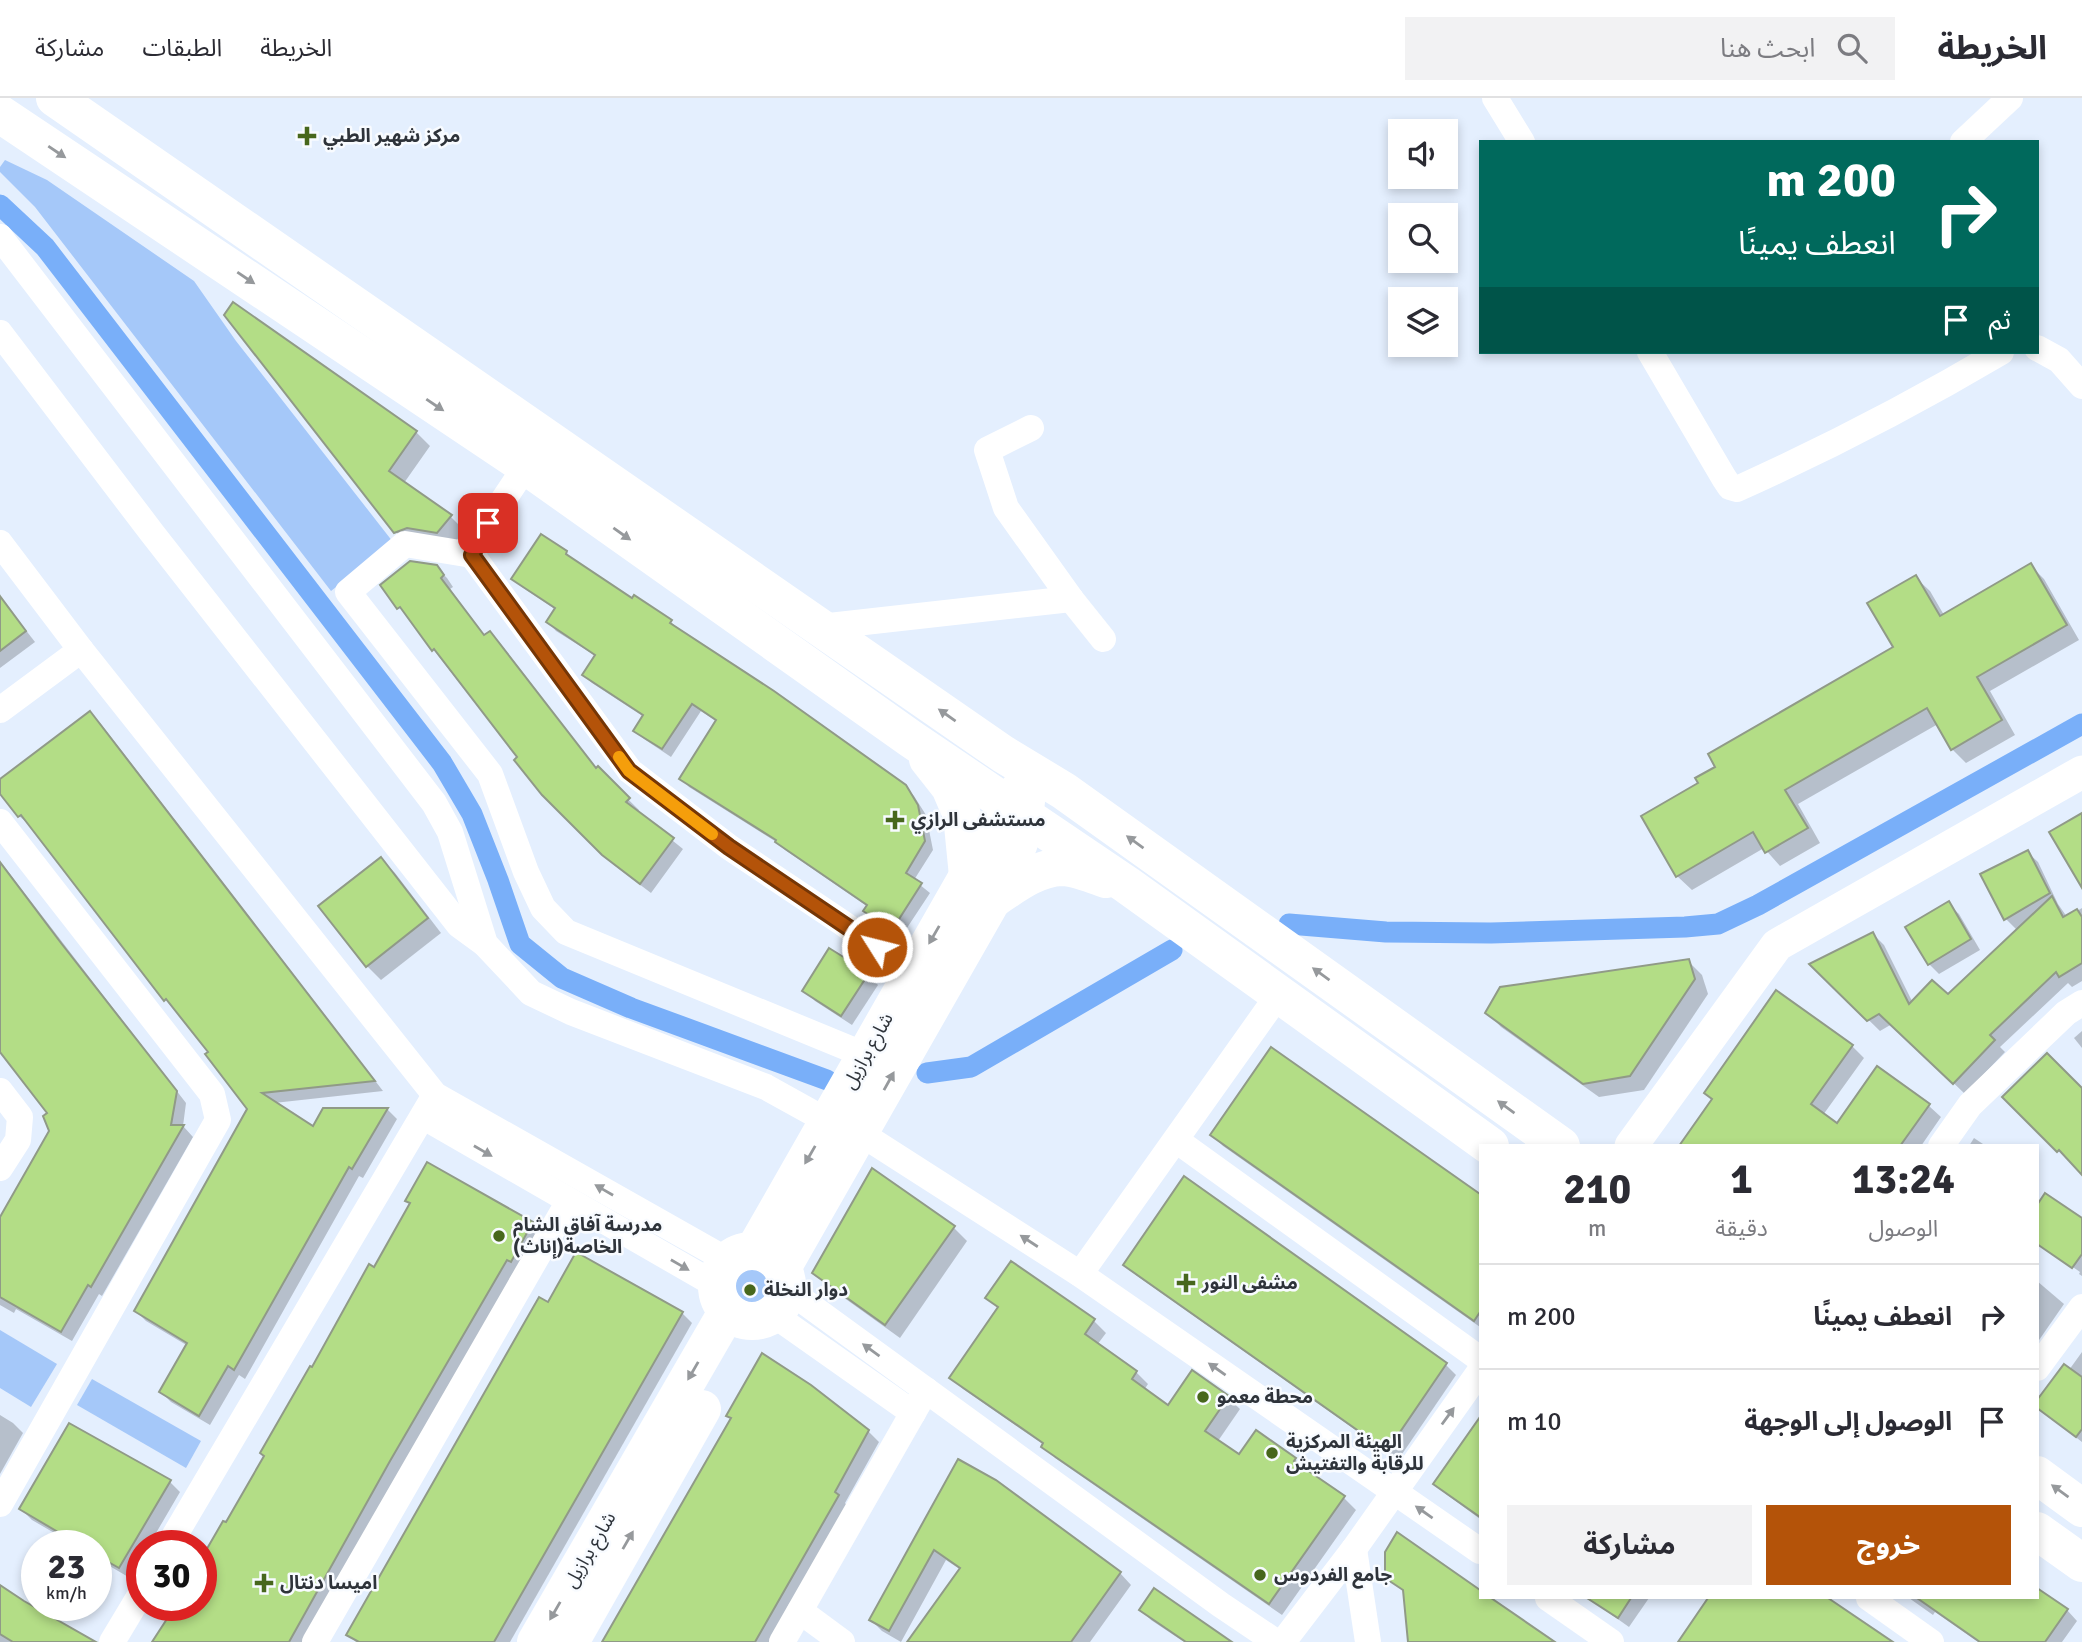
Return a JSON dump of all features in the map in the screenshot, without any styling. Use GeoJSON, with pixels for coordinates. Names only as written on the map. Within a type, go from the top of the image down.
{"type":"FeatureCollection","features":[{"type":"Feature","properties":{"kind":"highway"},"geometry":{"type":"LineString","coordinates":[[55,98],[1003,754],[1064,791],[1558,1144]]}},
{"type":"Feature","properties":{"kind":"highway"},"geometry":{"type":"LineString","coordinates":[[0,114],[526,466],[911,739],[1127,885],[1487,1144]]}},
{"type":"Feature","properties":{"kind":"highway"},"geometry":{"type":"LineString","coordinates":[[911,739],[950,787],[962,815],[980,888]]}},
{"type":"Feature","properties":{"kind":"highway"},"geometry":{"type":"LineString","coordinates":[[980,888],[1019,843],[1018,785],[1003,754]]}},
{"type":"Feature","properties":{"kind":"highway"},"geometry":{"type":"LineString","coordinates":[[1017,810],[1034,796],[1064,791]]}},
{"type":"Feature","properties":{"kind":"highway","name":"شارع برازيل"},"geometry":{"type":"LineString","coordinates":[[845,1127],[865,1055],[913,973],[980,888],[1025,878],[1044,870],[1065,867],[1127,885]]}},
{"type":"Feature","properties":{"kind":"highway","name":"شارع برازيل"},"geometry":{"type":"LineString","coordinates":[[536,1642],[752,1288],[980,888]]}},
{"type":"Feature","properties":{"kind":"highway","name":"شارع برازيل"},"geometry":{"type":"LineString","coordinates":[[570,1642],[752,1288]]}},
{"type":"Feature","properties":{"kind":"highway"},"geometry":{"type":"LineString","coordinates":[[2039,1476],[2082,1508]]}},
{"type":"Feature","properties":{"kind":"highway"},"geometry":{"type":"LineString","coordinates":[[2039,1532],[2082,1563]]}},
{"type":"Feature","properties":{"kind":"main road"},"geometry":{"type":"LineString","coordinates":[[1632,1144],[1777,945],[2082,772]]}},
{"type":"Feature","properties":{"kind":"street"},"geometry":{"type":"LineString","coordinates":[[1494,98],[1521,140]]}},
{"type":"Feature","properties":{"kind":"street"},"geometry":{"type":"LineString","coordinates":[[1965,140],[2010,98]]}},
{"type":"Feature","properties":{"kind":"street"},"geometry":{"type":"LineString","coordinates":[[0,237],[434,803],[450,832],[485,944]]}},
{"type":"Feature","properties":{"kind":"street"},"geometry":{"type":"LineString","coordinates":[[0,333],[152,533],[459,925],[485,944],[531,993],[571,1012],[766,1087],[845,1127],[1080,1274],[1479,1550]]}},
{"type":"Feature","properties":{"kind":"street"},"geometry":{"type":"LineString","coordinates":[[2039,349],[2059,360],[2082,386]]}},
{"type":"Feature","properties":{"kind":"street"},"geometry":{"type":"LineString","coordinates":[[1651,354],[1724,478],[1730,487],[1737,489],[1817,453],[1927,396],[1998,354]]}},
{"type":"Feature","properties":{"kind":"street"},"geometry":{"type":"LineString","coordinates":[[1031,428],[987,450],[1006,509],[1071,600],[1103,639]]}},
{"type":"Feature","properties":{"kind":"street"},"geometry":{"type":"LineString","coordinates":[[472,555],[488,523],[526,466]]}},
{"type":"Feature","properties":{"kind":"street"},"geometry":{"type":"LineString","coordinates":[[0,543],[429,1106],[569,1201],[752,1288],[913,1413]]}},
{"type":"Feature","properties":{"kind":"street"},"geometry":{"type":"LineString","coordinates":[[865,1055],[566,932],[543,908],[526,872],[490,774],[348,592],[405,544],[472,555],[629,771],[729,847],[913,973]]}},
{"type":"Feature","properties":{"kind":"street"},"geometry":{"type":"LineString","coordinates":[[820,627],[1071,600]]}},
{"type":"Feature","properties":{"kind":"street"},"geometry":{"type":"LineString","coordinates":[[0,710],[80,650]]}},
{"type":"Feature","properties":{"kind":"street"},"geometry":{"type":"LineString","coordinates":[[0,822],[212,1094],[218,1120],[0,1504]]}},
{"type":"Feature","properties":{"kind":"street"},"geometry":{"type":"LineString","coordinates":[[1080,1274],[1279,994]]}},
{"type":"Feature","properties":{"kind":"street"},"geometry":{"type":"LineString","coordinates":[[1942,1144],[1970,1105],[2067,1013],[2082,1003]]}},
{"type":"Feature","properties":{"kind":"street"},"geometry":{"type":"LineString","coordinates":[[0,1091],[20,1117],[18,1140],[0,1168]]}},
{"type":"Feature","properties":{"kind":"street"},"geometry":{"type":"LineString","coordinates":[[429,1106],[752,1288],[926,1390],[1276,1642]]}},
{"type":"Feature","properties":{"kind":"street"},"geometry":{"type":"LineString","coordinates":[[178,1530],[429,1106]]}},
{"type":"Feature","properties":{"kind":"street"},"geometry":{"type":"LineString","coordinates":[[1176,1140],[1479,1358]]}},
{"type":"Feature","properties":{"kind":"street"},"geometry":{"type":"LineString","coordinates":[[315,1642],[569,1201]]}},
{"type":"Feature","properties":{"kind":"street"},"geometry":{"type":"LineString","coordinates":[[2039,1365],[2082,1307]]}},
{"type":"Feature","properties":{"kind":"street"},"geometry":{"type":"LineString","coordinates":[[1283,1642],[1354,1549],[1479,1372]]}},
{"type":"Feature","properties":{"kind":"street"},"geometry":{"type":"LineString","coordinates":[[782,1642],[926,1390]]}},
{"type":"Feature","properties":{"kind":"street"},"geometry":{"type":"LineString","coordinates":[[1354,1549],[1368,1642]]}},
{"type":"Feature","properties":{"kind":"street"},"geometry":{"type":"LineString","coordinates":[[1554,1599],[1611,1642]]}},
{"type":"Feature","properties":{"kind":"street"},"geometry":{"type":"LineString","coordinates":[[1869,1599],[1931,1642]]}},
{"type":"Feature","properties":{"kind":"street"},"geometry":{"type":"LineString","coordinates":[[800,1611],[842,1642]]}},
{"type":"Feature","properties":{"kind":"street"},"geometry":{"type":"LineString","coordinates":[[112,1642],[126,1619]]}},
{"type":"Feature","properties":{"kind":"shaded area"},"geometry":{"type":"Polygon","coordinates":[[[5,160],[47,180],[194,281],[236,341],[393,542],[331,591],[35,207],[0,172],[5,160]]]}},
{"type":"Feature","properties":{"kind":"shaded area"},"geometry":{"type":"Polygon","coordinates":[[[752,1266],[760,1267],[766,1272],[771,1278],[771,1294],[766,1300],[760,1305],[752,1306],[744,1305],[738,1300],[733,1294],[732,1286],[733,1278],[738,1272],[744,1267],[752,1266]]]}},
{"type":"Feature","properties":{"kind":"shaded area"},"geometry":{"type":"Polygon","coordinates":[[[0,1330],[57,1364],[31,1407],[0,1388],[0,1330]]]}},
{"type":"Feature","properties":{"kind":"shaded area"},"geometry":{"type":"Polygon","coordinates":[[[92,1379],[201,1441],[186,1468],[77,1405],[92,1379]]]}},
{"type":"Feature","properties":{"kind":"building"},"geometry":{"type":"Polygon","coordinates":[[[233,302],[417,431],[389,471],[452,515],[437,533],[407,528],[394,533],[224,315],[233,302]]]}},
{"type":"Feature","properties":{"kind":"building"},"geometry":{"type":"Polygon","coordinates":[[[541,534],[632,598],[634,595],[672,620],[670,623],[774,691],[906,785],[918,805],[925,841],[906,873],[922,883],[892,930],[863,911],[867,905],[775,842],[776,840],[679,779],[716,720],[692,704],[662,749],[633,731],[643,715],[582,675],[595,655],[546,622],[555,608],[511,579],[541,534]]]}},
{"type":"Feature","properties":{"kind":"building"},"geometry":{"type":"Polygon","coordinates":[[[410,561],[437,565],[444,575],[441,578],[484,635],[490,631],[596,768],[598,766],[630,798],[626,802],[674,838],[640,884],[602,855],[542,795],[514,760],[517,757],[434,649],[432,651],[400,607],[397,609],[380,585],[410,561]]]}},
{"type":"Feature","properties":{"kind":"building"},"geometry":{"type":"Polygon","coordinates":[[[2031,563],[2067,625],[1977,677],[2002,720],[1951,750],[1927,708],[1785,790],[1808,828],[1765,853],[1753,832],[1676,877],[1641,816],[1698,783],[1695,778],[1715,767],[1708,754],[1893,647],[1867,603],[1916,575],[1940,616],[2031,563]]]}},
{"type":"Feature","properties":{"kind":"building"},"geometry":{"type":"Polygon","coordinates":[[[0,596],[26,631],[0,651],[0,596]]]}},
{"type":"Feature","properties":{"kind":"building"},"geometry":{"type":"Polygon","coordinates":[[[90,711],[375,1081],[262,1093],[313,1126],[323,1108],[388,1108],[352,1169],[349,1167],[234,1370],[228,1366],[199,1416],[159,1392],[187,1343],[134,1311],[247,1109],[205,1054],[208,1052],[166,999],[164,1001],[21,815],[18,817],[0,794],[0,779],[90,711]]]}},
{"type":"Feature","properties":{"kind":"building"},"geometry":{"type":"Polygon","coordinates":[[[2082,813],[2082,888],[2049,832],[2082,813]]]}},
{"type":"Feature","properties":{"kind":"building"},"geometry":{"type":"Polygon","coordinates":[[[2028,850],[2050,893],[2004,920],[1980,874],[2028,850]]]}},
{"type":"Feature","properties":{"kind":"building"},"geometry":{"type":"Polygon","coordinates":[[[381,857],[428,918],[366,967],[318,906],[381,857]]]}},
{"type":"Feature","properties":{"kind":"building"},"geometry":{"type":"Polygon","coordinates":[[[0,862],[177,1091],[171,1125],[184,1125],[91,1287],[88,1285],[61,1332],[0,1297],[0,1217],[49,1131],[43,1116],[47,1113],[0,1052],[0,862]]]}},
{"type":"Feature","properties":{"kind":"building"},"geometry":{"type":"Polygon","coordinates":[[[2052,896],[2063,917],[2077,909],[2082,917],[2082,963],[2059,977],[2056,972],[1990,1035],[1995,1040],[1953,1084],[1879,1014],[1867,1021],[1809,964],[1873,932],[1909,1004],[1932,980],[1948,994],[2052,896]]]}},
{"type":"Feature","properties":{"kind":"building"},"geometry":{"type":"Polygon","coordinates":[[[1949,901],[1971,939],[1928,965],[1905,927],[1949,901]]]}},
{"type":"Feature","properties":{"kind":"building"},"geometry":{"type":"Polygon","coordinates":[[[829,948],[869,973],[841,1016],[802,991],[829,948]]]}},
{"type":"Feature","properties":{"kind":"building"},"geometry":{"type":"Polygon","coordinates":[[[1689,959],[1695,979],[1630,1076],[1583,1084],[1485,1013],[1500,987],[1689,959]]]}},
{"type":"Feature","properties":{"kind":"building"},"geometry":{"type":"Polygon","coordinates":[[[1776,990],[1853,1045],[1811,1104],[1837,1123],[1877,1066],[1930,1104],[1901,1144],[1680,1144],[1712,1099],[1704,1093],[1776,990]]]}},
{"type":"Feature","properties":{"kind":"building"},"geometry":{"type":"Polygon","coordinates":[[[1271,1047],[1479,1193],[1479,1314],[1474,1321],[1210,1135],[1271,1047]]]}},
{"type":"Feature","properties":{"kind":"building"},"geometry":{"type":"Polygon","coordinates":[[[2047,1053],[2082,1088],[2082,1175],[2002,1097],[2047,1053]]]}},
{"type":"Feature","properties":{"kind":"building"},"geometry":{"type":"Polygon","coordinates":[[[427,1162],[533,1222],[511,1262],[507,1260],[390,1461],[289,1642],[152,1642],[166,1621],[217,1621],[217,1531],[223,1521],[226,1522],[264,1456],[260,1453],[369,1264],[374,1267],[410,1203],[405,1201],[427,1162]]]}},
{"type":"Feature","properties":{"kind":"building"},"geometry":{"type":"Polygon","coordinates":[[[872,1168],[955,1226],[885,1325],[812,1273],[872,1168]]]}},
{"type":"Feature","properties":{"kind":"building"},"geometry":{"type":"Polygon","coordinates":[[[1184,1176],[1447,1363],[1387,1451],[1123,1265],[1184,1176]]]}},
{"type":"Feature","properties":{"kind":"building"},"geometry":{"type":"Polygon","coordinates":[[[2045,1193],[2082,1218],[2082,1254],[2072,1268],[2039,1245],[2039,1202],[2045,1193]]]}},
{"type":"Feature","properties":{"kind":"building"},"geometry":{"type":"Polygon","coordinates":[[[576,1252],[683,1312],[494,1642],[359,1642],[346,1635],[539,1297],[548,1302],[576,1252]]]}},
{"type":"Feature","properties":{"kind":"building"},"geometry":{"type":"Polygon","coordinates":[[[1011,1261],[1095,1319],[1085,1334],[1137,1371],[1132,1379],[1168,1405],[1192,1370],[1229,1396],[1205,1431],[1239,1454],[1256,1430],[1296,1458],[1294,1461],[1345,1496],[1269,1604],[1041,1447],[1043,1443],[949,1378],[998,1307],[985,1298],[1011,1261]]]}},
{"type":"Feature","properties":{"kind":"building"},"geometry":{"type":"Polygon","coordinates":[[[762,1353],[811,1385],[869,1430],[835,1492],[839,1495],[755,1642],[602,1642],[731,1418],[726,1416],[762,1353]]]}},
{"type":"Feature","properties":{"kind":"building"},"geometry":{"type":"Polygon","coordinates":[[[2064,1364],[2082,1377],[2082,1429],[2076,1437],[2039,1409],[2039,1397],[2064,1364]]]}},
{"type":"Feature","properties":{"kind":"building"},"geometry":{"type":"Polygon","coordinates":[[[1479,1418],[1479,1516],[1433,1484],[1479,1418]]]}},
{"type":"Feature","properties":{"kind":"building"},"geometry":{"type":"Polygon","coordinates":[[[69,1423],[171,1480],[141,1530],[126,1530],[126,1556],[119,1568],[112,1564],[112,1530],[55,1530],[19,1509],[69,1423]]]}},
{"type":"Feature","properties":{"kind":"building"},"geometry":{"type":"Polygon","coordinates":[[[958,1459],[996,1480],[1121,1572],[1071,1642],[907,1642],[960,1568],[934,1550],[889,1631],[869,1620],[958,1459]]]}},
{"type":"Feature","properties":{"kind":"building"},"geometry":{"type":"Polygon","coordinates":[[[1397,1532],[1479,1589],[1479,1599],[1492,1599],[1555,1642],[1408,1642],[1403,1590],[1385,1578],[1385,1552],[1397,1532]]]}},
{"type":"Feature","properties":{"kind":"building"},"geometry":{"type":"Polygon","coordinates":[[[0,1585],[21,1599],[21,1621],[59,1621],[96,1642],[13,1642],[0,1634],[0,1585]]]}},
{"type":"Feature","properties":{"kind":"building"},"geometry":{"type":"Polygon","coordinates":[[[1154,1588],[1232,1642],[1186,1642],[1139,1610],[1154,1588]]]}},
{"type":"Feature","properties":{"kind":"building"},"geometry":{"type":"Polygon","coordinates":[[[2039,1589],[2068,1609],[2045,1642],[1980,1642],[1918,1599],[2039,1599],[2039,1589]]]}},
{"type":"Feature","properties":{"kind":"building"},"geometry":{"type":"Polygon","coordinates":[[[1589,1599],[1630,1599],[1618,1618],[1589,1599]]]}},
{"type":"Feature","properties":{"kind":"building"},"geometry":{"type":"Polygon","coordinates":[[[1707,1599],[1829,1599],[1893,1642],[1678,1642],[1707,1599]]]}},
{"type":"Feature","properties":{"kind":"waterway"},"geometry":{"type":"LineString","coordinates":[[0,205],[45,247],[442,763],[472,814],[520,944],[562,978],[631,1008],[827,1080]]}},
{"type":"Feature","properties":{"kind":"waterway"},"geometry":{"type":"LineString","coordinates":[[1289,924],[1386,932],[1491,933],[1718,924],[1758,905],[2082,724]]}},
{"type":"Feature","properties":{"kind":"waterway"},"geometry":{"type":"LineString","coordinates":[[927,1073],[971,1067],[1172,950]]}},
{"type":"Feature","properties":{"kind":"slow traffic"},"geometry":{"type":"LineString","coordinates":[[619,757],[629,771],[712,834]]}},
{"type":"Feature","properties":{"kind":"place","name":"مركز شهير الطبي"},"geometry":{"type":"Point","coordinates":[307,136]}},
{"type":"Feature","properties":{"kind":"place","name":"مستشفى الرازي"},"geometry":{"type":"Point","coordinates":[895,820]}},
{"type":"Feature","properties":{"kind":"place","name":"مدرسة آفاق الشام الخاصة(إناث)"},"geometry":{"type":"Point","coordinates":[499,1236]}},
{"type":"Feature","properties":{"kind":"place","name":"مشفى النور"},"geometry":{"type":"Point","coordinates":[1186,1283]}},
{"type":"Feature","properties":{"kind":"place","name":"دوار النخلة"},"geometry":{"type":"Point","coordinates":[750,1290]}},
{"type":"Feature","properties":{"kind":"place","name":"محطة معمو"},"geometry":{"type":"Point","coordinates":[1203,1397]}},
{"type":"Feature","properties":{"kind":"place","name":"الهيئة المركزية للرقابة والتفتيش"},"geometry":{"type":"Point","coordinates":[1272,1453]}},
{"type":"Feature","properties":{"kind":"place","name":"جامع الفردوس"},"geometry":{"type":"Point","coordinates":[1260,1575]}},
{"type":"Feature","properties":{"kind":"place","name":"اميسا دنتال"},"geometry":{"type":"Point","coordinates":[264,1583]}},
{"type":"Feature","properties":{"kind":"route"},"geometry":{"type":"LineString","coordinates":[[488,523],[472,555],[629,771],[729,847],[877,947]]}}]}
